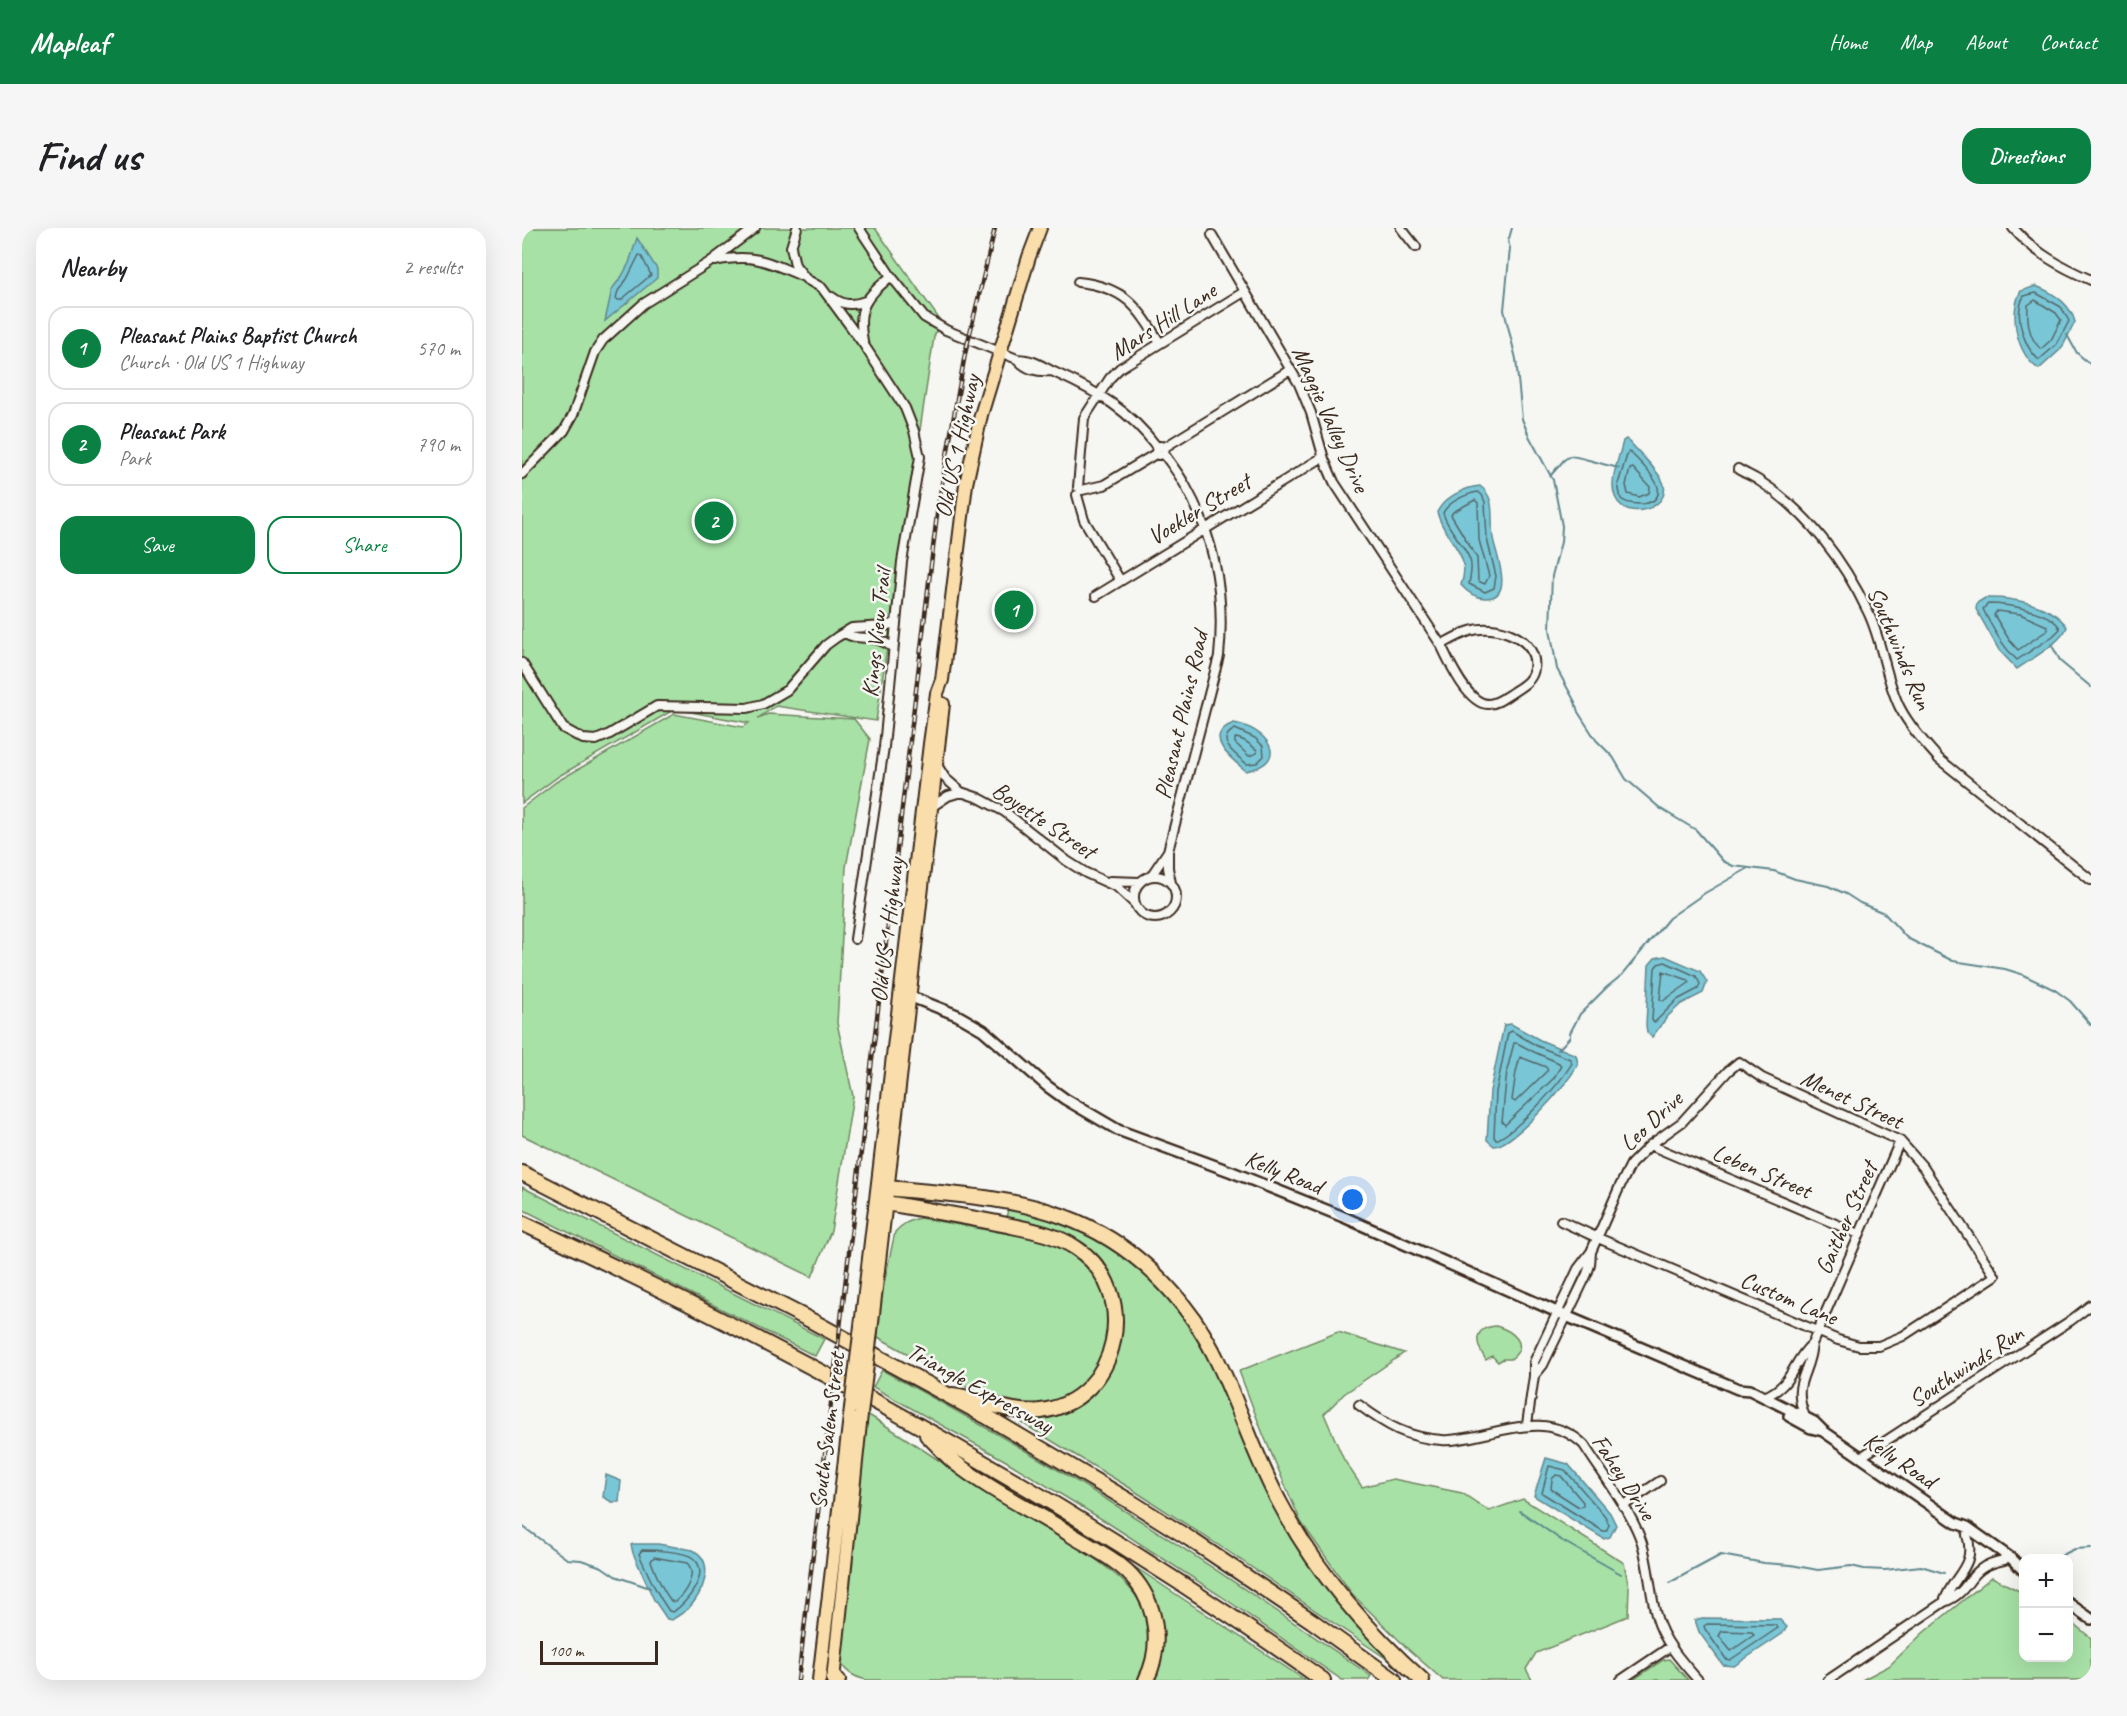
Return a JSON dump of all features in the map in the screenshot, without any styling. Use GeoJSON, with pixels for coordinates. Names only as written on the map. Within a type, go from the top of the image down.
{"type":"FeatureCollection","features":[{"type":"Feature","properties":{"kind":"highway","name":"Triangle Expressway"},"geometry":{"type":"LineString","coordinates":[[522,1173],[812,1321],[996,1421],[1131,1502],[1251,1579],[1394,1680]]}},
{"type":"Feature","properties":{"kind":"highway"},"geometry":{"type":"LineString","coordinates":[[883,1187],[1011,1202],[1064,1216],[1122,1247],[1147,1266],[1190,1314],[1207,1341],[1220,1364],[1265,1474],[1295,1531],[1320,1570],[1371,1632],[1422,1680]]}},
{"type":"Feature","properties":{"kind":"highway"},"geometry":{"type":"LineString","coordinates":[[881,1202],[1040,1232],[1059,1238],[1077,1248],[1091,1260],[1103,1276],[1112,1295],[1116,1314],[1111,1354],[1091,1385],[1076,1397],[1042,1411],[1025,1412],[991,1405],[970,1397],[944,1394]]}},
{"type":"Feature","properties":{"kind":"highway"},"geometry":{"type":"LineString","coordinates":[[522,1223],[780,1351],[914,1421],[1120,1544],[1197,1593],[1323,1680]]}},
{"type":"Feature","properties":{"kind":"highway"},"geometry":{"type":"LineString","coordinates":[[914,1421],[953,1461],[1105,1556],[1135,1580],[1151,1609],[1155,1628],[1154,1657],[1146,1680]]}},
{"type":"Feature","properties":{"kind":"main road","name":"Old US 1 Highway"},"geometry":{"type":"LineString","coordinates":[[883,1187],[930,744],[937,693],[942,680],[966,484],[981,415],[1040,228]]}},
{"type":"Feature","properties":{"kind":"main road","name":"Old US 1 Highway"},"geometry":{"type":"LineString","coordinates":[[905,994],[933,806],[944,693],[942,680]]}},
{"type":"Feature","properties":{"kind":"main road","name":"South Salem Street"},"geometry":{"type":"LineString","coordinates":[[829,1679],[856,1411],[883,1187]]}},
{"type":"Feature","properties":{"kind":"street"},"geometry":{"type":"LineString","coordinates":[[522,474],[564,431],[573,415],[595,352],[603,340],[643,304],[711,262],[755,228]]}},
{"type":"Feature","properties":{"kind":"street","name":"Kings View Trail"},"geometry":{"type":"LineString","coordinates":[[797,228],[791,247],[795,265],[805,277],[840,303],[855,305],[865,301]]}},
{"type":"Feature","properties":{"kind":"street","name":"Pleasant Plains Road"},"geometry":{"type":"LineString","coordinates":[[859,228],[891,276],[924,317],[946,330],[1017,359],[1024,367],[1040,372],[1052,371],[1099,393],[1127,415],[1161,450],[1185,484],[1204,528],[1215,562],[1220,588],[1221,637],[1219,656],[1168,851],[1171,883]]}},
{"type":"Feature","properties":{"kind":"street"},"geometry":{"type":"LineString","coordinates":[[1401,228],[1416,247]]}},
{"type":"Feature","properties":{"kind":"street"},"geometry":{"type":"LineString","coordinates":[[2013,228],[2038,252],[2091,280]]}},
{"type":"Feature","properties":{"kind":"street","name":"Maggie Valley Drive"},"geometry":{"type":"LineString","coordinates":[[1212,235],[1290,370],[1311,413],[1323,457],[1334,482],[1441,645],[1471,696],[1486,704],[1500,700],[1526,683],[1533,673],[1534,659],[1524,643],[1513,634],[1488,629],[1468,631],[1441,645]]}},
{"type":"Feature","properties":{"kind":"street"},"geometry":{"type":"LineString","coordinates":[[711,262],[737,256],[762,259],[805,277]]}},
{"type":"Feature","properties":{"kind":"street"},"geometry":{"type":"LineString","coordinates":[[865,301],[891,276]]}},
{"type":"Feature","properties":{"kind":"street"},"geometry":{"type":"LineString","coordinates":[[1078,282],[1100,284],[1126,298],[1143,315],[1160,343]]}},
{"type":"Feature","properties":{"kind":"street","name":"Mars Hill Lane"},"geometry":{"type":"LineString","coordinates":[[1120,580],[1084,520],[1079,491],[1084,418],[1099,393],[1120,368],[1244,292]]}},
{"type":"Feature","properties":{"kind":"street","name":"Kings View Trail"},"geometry":{"type":"LineString","coordinates":[[826,293],[864,345],[905,408],[914,431],[920,457],[902,562],[884,747],[855,939]]}},
{"type":"Feature","properties":{"kind":"street","name":"Kings View Trail"},"geometry":{"type":"LineString","coordinates":[[864,345],[861,330],[862,309],[865,301]]}},
{"type":"Feature","properties":{"kind":"street"},"geometry":{"type":"LineString","coordinates":[[1079,491],[1104,485],[1290,370]]}},
{"type":"Feature","properties":{"kind":"street","name":"Voekler Street"},"geometry":{"type":"LineString","coordinates":[[1096,596],[1323,457]]}},
{"type":"Feature","properties":{"kind":"street","name":"Southwinds Run"},"geometry":{"type":"LineString","coordinates":[[1738,469],[1759,480],[1781,498],[1802,517],[1834,553],[1868,613],[1900,707],[1918,736],[1939,759],[2091,880]]}},
{"type":"Feature","properties":{"kind":"street"},"geometry":{"type":"LineString","coordinates":[[522,663],[563,728],[583,739],[596,740],[657,706],[747,708],[763,704],[787,690],[826,645],[852,628],[885,626],[895,623]]}},
{"type":"Feature","properties":{"kind":"street"},"geometry":{"type":"LineString","coordinates":[[845,633],[850,637],[883,640],[893,648]]}},
{"type":"Feature","properties":{"kind":"street","name":"Boyette Street"},"geometry":{"type":"LineString","coordinates":[[937,765],[945,778],[961,792],[993,805],[1028,829],[1066,861],[1117,887],[1148,918],[1155,919],[1168,914],[1176,903],[1171,883]]}},
{"type":"Feature","properties":{"kind":"street","name":"Boyette Street"},"geometry":{"type":"LineString","coordinates":[[933,806],[948,796],[961,792]]}},
{"type":"Feature","properties":{"kind":"street","name":"Pleasant Plains Road"},"geometry":{"type":"LineString","coordinates":[[1151,876],[1168,851]]}},
{"type":"Feature","properties":{"kind":"street"},"geometry":{"type":"LineString","coordinates":[[1134,903],[1135,889],[1140,882],[1151,876],[1165,878],[1171,883]]}},
{"type":"Feature","properties":{"kind":"street","name":"Boyette Street"},"geometry":{"type":"LineString","coordinates":[[1106,880],[1140,882]]}},
{"type":"Feature","properties":{"kind":"street","name":"Kelly Road"},"geometry":{"type":"LineString","coordinates":[[905,994],[957,1016],[983,1030],[1047,1086],[1118,1130],[1232,1172],[1346,1218],[1561,1314],[1738,1389],[1747,1396],[1811,1428],[1823,1431]]}},
{"type":"Feature","properties":{"kind":"street","name":"Leo Drive"},"geometry":{"type":"LineString","coordinates":[[1527,1424],[1534,1362],[1561,1314],[1578,1269],[1591,1252],[1631,1164],[1650,1145],[1682,1122],[1739,1062]]}},
{"type":"Feature","properties":{"kind":"street","name":"Menet Street"},"geometry":{"type":"LineString","coordinates":[[1739,1062],[1762,1078],[1900,1141],[1923,1167],[1995,1276]]}},
{"type":"Feature","properties":{"kind":"street","name":"Gaither Street"},"geometry":{"type":"LineString","coordinates":[[1805,1417],[1798,1392],[1811,1356],[1812,1344],[1900,1141]]}},
{"type":"Feature","properties":{"kind":"street","name":"Leben Street"},"geometry":{"type":"LineString","coordinates":[[1650,1145],[1859,1234]]}},
{"type":"Feature","properties":{"kind":"street","name":"Custom Lane"},"geometry":{"type":"LineString","coordinates":[[1561,1221],[1838,1340],[1859,1346],[1879,1346],[1903,1336],[1995,1276]]}},
{"type":"Feature","properties":{"kind":"street","name":"Southwinds Run"},"geometry":{"type":"LineString","coordinates":[[1861,1457],[2091,1305]]}},
{"type":"Feature","properties":{"kind":"street","name":"Gaither Street"},"geometry":{"type":"LineString","coordinates":[[1764,1397],[1785,1384],[1803,1352],[1812,1344]]}},
{"type":"Feature","properties":{"kind":"street","name":"Kelly Road"},"geometry":{"type":"LineString","coordinates":[[1738,1389],[1750,1390],[1814,1422],[1823,1431],[1956,1522],[1967,1527],[2012,1559],[2019,1567]]}},
{"type":"Feature","properties":{"kind":"street","name":"Fahey Drive"},"geometry":{"type":"LineString","coordinates":[[1359,1405],[1389,1427],[1414,1436],[1445,1441],[1488,1434],[1527,1424],[1546,1426],[1574,1435],[1584,1445],[1623,1506],[1642,1542],[1651,1580],[1656,1617],[1670,1647],[1698,1680]]}},
{"type":"Feature","properties":{"kind":"street"},"geometry":{"type":"LineString","coordinates":[[1623,1506],[1660,1481]]}},
{"type":"Feature","properties":{"kind":"street","name":"Kelly Road"},"geometry":{"type":"LineString","coordinates":[[1956,1522],[1967,1534],[2019,1568]]}},
{"type":"Feature","properties":{"kind":"street"},"geometry":{"type":"LineString","coordinates":[[1944,1602],[1947,1592],[1968,1561],[1970,1548],[1967,1534]]}},
{"type":"Feature","properties":{"kind":"street"},"geometry":{"type":"LineString","coordinates":[[1828,1680],[1961,1593],[1980,1568],[2004,1560]]}},
{"type":"Feature","properties":{"kind":"street"},"geometry":{"type":"LineString","coordinates":[[2073,1606],[2091,1619]]}},
{"type":"Feature","properties":{"kind":"street"},"geometry":{"type":"LineString","coordinates":[[1621,1680],[1670,1647]]}},
{"type":"Feature","properties":{"kind":"green space"},"geometry":{"type":"Polygon","coordinates":[[[522,228],[875,228],[940,320],[934,337],[876,721],[776,706],[758,718],[768,714],[854,719],[870,739],[846,867],[837,1023],[853,1096],[831,1231],[812,1277],[522,1135],[522,808],[556,782],[674,714],[743,727],[749,723],[675,709],[559,776],[522,803],[522,228]]]}},
{"type":"Feature","properties":{"kind":"green space"},"geometry":{"type":"Polygon","coordinates":[[[522,1187],[824,1339],[815,1356],[522,1209],[522,1187]]]}},
{"type":"Feature","properties":{"kind":"green space"},"geometry":{"type":"Polygon","coordinates":[[[1008,1207],[1028,1210],[1080,1228],[1128,1257],[1174,1299],[1208,1352],[1273,1501],[1386,1654],[1384,1657],[1226,1550],[1130,1488],[1022,1423],[1025,1417],[1044,1416],[1107,1372],[1116,1355],[1121,1334],[1121,1313],[1095,1257],[1006,1221],[1008,1207]]]}},
{"type":"Feature","properties":{"kind":"green space"},"geometry":{"type":"Polygon","coordinates":[[[920,1218],[1057,1242],[1087,1262],[1108,1295],[1111,1334],[1099,1368],[1073,1394],[1040,1407],[992,1401],[876,1336],[880,1302],[895,1232],[906,1223],[920,1218]]]}},
{"type":"Feature","properties":{"kind":"green space"},"geometry":{"type":"Polygon","coordinates":[[[1496,1326],[1508,1331],[1519,1343],[1517,1353],[1511,1359],[1498,1362],[1492,1356],[1486,1360],[1480,1349],[1479,1334],[1488,1327],[1496,1326]]]}},
{"type":"Feature","properties":{"kind":"green space"},"geometry":{"type":"Polygon","coordinates":[[[1338,1332],[1404,1353],[1344,1394],[1324,1414],[1344,1460],[1362,1487],[1393,1479],[1462,1493],[1489,1511],[1523,1499],[1624,1563],[1629,1587],[1628,1616],[1536,1653],[1526,1669],[1532,1680],[1443,1680],[1409,1650],[1352,1594],[1301,1522],[1239,1371],[1338,1332]]]}},
{"type":"Feature","properties":{"kind":"green space"},"geometry":{"type":"Polygon","coordinates":[[[882,1370],[1009,1441],[1163,1535],[1371,1676],[1368,1680],[1342,1680],[1221,1596],[1108,1523],[1006,1461],[873,1387],[882,1370]]]}},
{"type":"Feature","properties":{"kind":"green space"},"geometry":{"type":"Polygon","coordinates":[[[867,1414],[1000,1501],[1076,1546],[1115,1574],[1139,1601],[1146,1620],[1149,1640],[1147,1661],[1141,1680],[867,1680],[848,1672],[840,1662],[867,1414]]]}},
{"type":"Feature","properties":{"kind":"green space"},"geometry":{"type":"Polygon","coordinates":[[[1126,1561],[1305,1680],[1151,1680],[1161,1646],[1124,1563],[1126,1561]]]}},
{"type":"Feature","properties":{"kind":"green space"},"geometry":{"type":"Polygon","coordinates":[[[1992,1577],[2019,1591],[2019,1662],[2073,1662],[2073,1623],[2091,1638],[2091,1680],[1862,1680],[1889,1666],[1923,1633],[1992,1577]]]}},
{"type":"Feature","properties":{"kind":"green space"},"geometry":{"type":"Polygon","coordinates":[[[1669,1659],[1688,1680],[1633,1680],[1663,1660],[1669,1659]]]}},
{"type":"Feature","properties":{"kind":"water"},"geometry":{"type":"Polygon","coordinates":[[[637,238],[657,269],[657,278],[605,321],[612,289],[629,263],[637,238]]]}},
{"type":"Feature","properties":{"kind":"water"},"geometry":{"type":"Polygon","coordinates":[[[2036,286],[2065,304],[2075,322],[2062,348],[2039,369],[2025,354],[2015,322],[2017,300],[2021,291],[2036,286]]]}},
{"type":"Feature","properties":{"kind":"water"},"geometry":{"type":"Polygon","coordinates":[[[1626,439],[1654,469],[1664,485],[1664,494],[1659,502],[1641,510],[1631,510],[1622,506],[1616,498],[1613,486],[1616,464],[1623,441],[1626,439]]]}},
{"type":"Feature","properties":{"kind":"water"},"geometry":{"type":"Polygon","coordinates":[[[1480,486],[1491,503],[1493,538],[1500,563],[1502,583],[1500,591],[1494,596],[1485,598],[1472,594],[1461,585],[1464,574],[1461,555],[1445,531],[1437,512],[1455,494],[1480,486]]]}},
{"type":"Feature","properties":{"kind":"water"},"geometry":{"type":"Polygon","coordinates":[[[1985,598],[2007,599],[2041,607],[2060,619],[2067,627],[2052,645],[2017,669],[1999,650],[1976,609],[1977,603],[1985,598]]]}},
{"type":"Feature","properties":{"kind":"water"},"geometry":{"type":"Polygon","coordinates":[[[1234,723],[1256,731],[1269,745],[1271,753],[1268,760],[1260,766],[1246,771],[1222,747],[1219,740],[1220,734],[1224,728],[1234,723]]]}},
{"type":"Feature","properties":{"kind":"water"},"geometry":{"type":"Polygon","coordinates":[[[1665,956],[1700,971],[1707,982],[1703,993],[1681,1004],[1668,1016],[1652,1037],[1647,1032],[1646,1025],[1649,965],[1655,958],[1665,956]]]}},
{"type":"Feature","properties":{"kind":"water"},"geometry":{"type":"Polygon","coordinates":[[[1511,1024],[1540,1040],[1576,1055],[1578,1063],[1565,1084],[1527,1124],[1514,1136],[1494,1146],[1487,1140],[1490,1091],[1504,1025],[1511,1024]]]}},
{"type":"Feature","properties":{"kind":"water"},"geometry":{"type":"Polygon","coordinates":[[[1546,1458],[1568,1464],[1610,1513],[1616,1525],[1610,1537],[1604,1539],[1534,1496],[1546,1458]]]}},
{"type":"Feature","properties":{"kind":"water"},"geometry":{"type":"Polygon","coordinates":[[[606,1475],[621,1481],[619,1502],[612,1502],[603,1497],[606,1475]]]}},
{"type":"Feature","properties":{"kind":"water"},"geometry":{"type":"Polygon","coordinates":[[[658,1544],[693,1550],[704,1563],[705,1579],[698,1595],[688,1609],[672,1620],[667,1619],[654,1600],[633,1553],[631,1545],[658,1544]]]}},
{"type":"Feature","properties":{"kind":"water"},"geometry":{"type":"Polygon","coordinates":[[[1702,1618],[1779,1619],[1787,1627],[1782,1634],[1734,1666],[1723,1665],[1699,1632],[1695,1620],[1702,1618]]]}},
{"type":"Feature","properties":{"kind":"waterway"},"geometry":{"type":"LineString","coordinates":[[1512,228],[1508,242],[1510,248],[1504,310],[1516,359],[1522,419],[1553,480],[1562,526],[1561,542],[1552,576],[1550,629],[1557,669],[1578,712],[1596,740],[1613,757],[1626,779],[1661,809],[1696,830],[1723,861],[1733,866],[1774,871],[1795,879],[1828,886],[1846,894],[1884,913],[1907,938],[1953,961],[2005,969],[2055,990],[2070,1001],[2091,1025]]}},
{"type":"Feature","properties":{"kind":"waterway"},"geometry":{"type":"LineString","coordinates":[[2067,335],[2077,353],[2091,365]]}},
{"type":"Feature","properties":{"kind":"waterway"},"geometry":{"type":"LineString","coordinates":[[1551,475],[1570,456],[1619,468]]}},
{"type":"Feature","properties":{"kind":"waterway"},"geometry":{"type":"LineString","coordinates":[[2051,644],[2061,662],[2091,687]]}},
{"type":"Feature","properties":{"kind":"waterway"},"geometry":{"type":"LineString","coordinates":[[1558,1050],[1570,1037],[1580,1014],[1622,975],[1669,918],[1705,893],[1747,869]]}},
{"type":"Feature","properties":{"kind":"waterway"},"geometry":{"type":"LineString","coordinates":[[1520,1511],[1561,1540],[1621,1574]]}},
{"type":"Feature","properties":{"kind":"waterway"},"geometry":{"type":"LineString","coordinates":[[522,1526],[567,1559],[581,1560],[602,1567],[615,1576],[650,1588]]}},
{"type":"Feature","properties":{"kind":"waterway"},"geometry":{"type":"LineString","coordinates":[[2064,1554],[2075,1549],[2091,1548]]}},
{"type":"Feature","properties":{"kind":"waterway"},"geometry":{"type":"LineString","coordinates":[[1669,1583],[1721,1555],[1818,1570],[1851,1566],[1885,1570],[1921,1566],[1944,1573]]}},
{"type":"Feature","properties":{"kind":"railway"},"geometry":{"type":"LineString","coordinates":[[798,1680],[938,506],[965,354],[995,228]]}},
{"type":"Feature","properties":{"kind":"place","name":"Pleasant Park"},"geometry":{"type":"Point","coordinates":[714,521]}},
{"type":"Feature","properties":{"kind":"place","name":"Pleasant Plains Baptist Church"},"geometry":{"type":"Point","coordinates":[1014,610]}}]}
